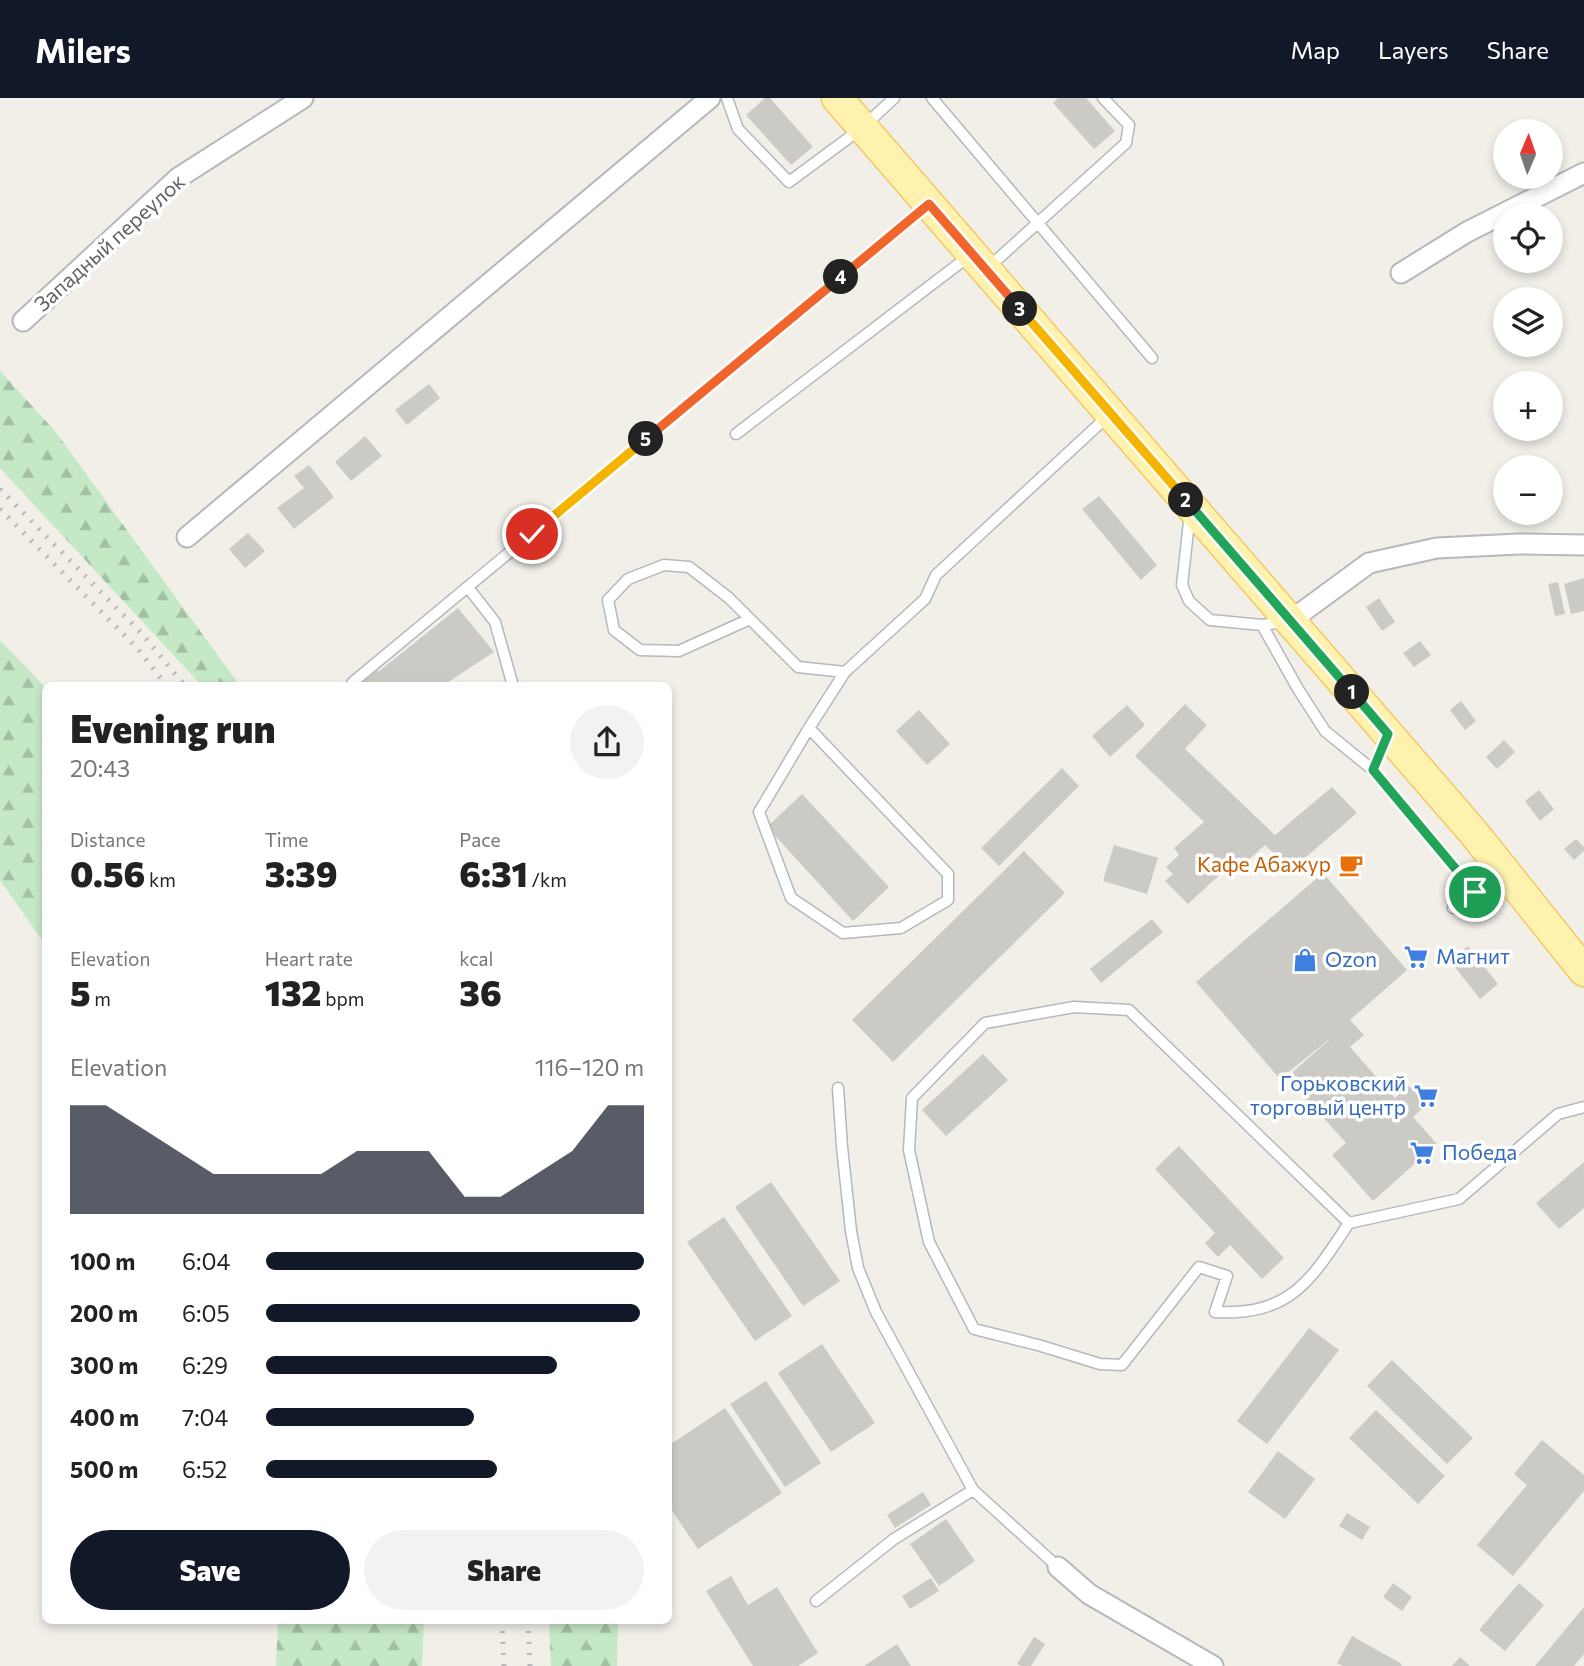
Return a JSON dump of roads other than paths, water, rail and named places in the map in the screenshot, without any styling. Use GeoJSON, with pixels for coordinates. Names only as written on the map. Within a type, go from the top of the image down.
{"type":"FeatureCollection","features":[{"type":"Feature","properties":{"kind":"main road"},"geometry":{"type":"LineString","coordinates":[[837,98],[1191,506],[1276,623],[1388,734],[1584,971]]}},
{"type":"Feature","properties":{"kind":"street","name":"Западный переулок"},"geometry":{"type":"LineString","coordinates":[[23,321],[178,178],[303,98]]}},
{"type":"Feature","properties":{"kind":"street"},"geometry":{"type":"LineString","coordinates":[[187,537],[710,98]]}},
{"type":"Feature","properties":{"kind":"street"},"geometry":{"type":"LineString","coordinates":[[1401,273],[1467,232],[1584,173]]}},
{"type":"Feature","properties":{"kind":"street"},"geometry":{"type":"LineString","coordinates":[[1276,623],[1369,563],[1437,548],[1520,544],[1584,545]]}},
{"type":"Feature","properties":{"kind":"street"},"geometry":{"type":"LineString","coordinates":[[1058,1567],[1089,1594],[1213,1666]]}},
{"type":"Feature","properties":{"kind":"lane"},"geometry":{"type":"LineString","coordinates":[[727,98],[737,129],[789,182],[862,128],[894,98]]}},
{"type":"Feature","properties":{"kind":"lane"},"geometry":{"type":"LineString","coordinates":[[932,98],[1152,358]]}},
{"type":"Feature","properties":{"kind":"lane"},"geometry":{"type":"LineString","coordinates":[[736,434],[867,336],[1038,223],[1126,143],[1129,125],[1103,98]]}},
{"type":"Feature","properties":{"kind":"lane"},"geometry":{"type":"LineString","coordinates":[[353,682],[929,204]]}},
{"type":"Feature","properties":{"kind":"lane"},"geometry":{"type":"LineString","coordinates":[[809,728],[948,874],[948,900],[901,928],[843,933],[791,898],[759,812],[809,728],[845,672],[925,599],[936,576],[1111,414]]}},
{"type":"Feature","properties":{"kind":"lane"},"geometry":{"type":"LineString","coordinates":[[1191,506],[1182,586],[1189,601],[1210,620],[1276,623],[1298,690],[1325,731],[1373,770],[1475,892]]}},
{"type":"Feature","properties":{"kind":"lane"},"geometry":{"type":"LineString","coordinates":[[750,619],[679,652],[640,650],[614,630],[608,600],[628,579],[664,565],[689,567],[729,598],[750,619],[798,667],[845,672]]}},
{"type":"Feature","properties":{"kind":"lane"},"geometry":{"type":"LineString","coordinates":[[466,588],[495,622],[512,682]]}},
{"type":"Feature","properties":{"kind":"lane"},"geometry":{"type":"LineString","coordinates":[[1373,770],[1388,734]]}},
{"type":"Feature","properties":{"kind":"lane"},"geometry":{"type":"LineString","coordinates":[[1453,908],[1504,871]]}},
{"type":"Feature","properties":{"kind":"lane"},"geometry":{"type":"LineString","coordinates":[[1349,1223],[1129,1010],[1074,1007],[985,1023],[912,1098],[909,1150],[929,1242],[974,1329],[1100,1364],[1122,1365],[1199,1267],[1227,1276],[1215,1312],[1240,1313],[1279,1303],[1314,1275],[1349,1223],[1459,1199],[1558,1114],[1584,1107]]}},
{"type":"Feature","properties":{"kind":"lane"},"geometry":{"type":"LineString","coordinates":[[838,1088],[842,1147],[858,1268],[876,1312],[973,1490],[1058,1567]]}},
{"type":"Feature","properties":{"kind":"lane"},"geometry":{"type":"LineString","coordinates":[[816,1601],[894,1539],[973,1490]]}},
{"type":"Feature","properties":{"kind":"railway"},"geometry":{"type":"LineString","coordinates":[[0,489],[143,635],[182,682]]}},
{"type":"Feature","properties":{"kind":"railway"},"geometry":{"type":"LineString","coordinates":[[0,509],[137,648],[164,682]]}},
{"type":"Feature","properties":{"kind":"railway"},"geometry":{"type":"LineString","coordinates":[[502,1624],[504,1666]]}},
{"type":"Feature","properties":{"kind":"railway"},"geometry":{"type":"LineString","coordinates":[[528,1624],[530,1666]]}},
{"type":"Feature","properties":{"kind":"place","name":"Кафе Абажур"},"geometry":{"type":"Point","coordinates":[1351,865]}},
{"type":"Feature","properties":{"kind":"place","name":"Магнит"},"geometry":{"type":"Point","coordinates":[1416,957]}},
{"type":"Feature","properties":{"kind":"place","name":"Ozon"},"geometry":{"type":"Point","coordinates":[1305,960]}},
{"type":"Feature","properties":{"kind":"place","name":"Горьковский торговый центр"},"geometry":{"type":"Point","coordinates":[1426,1096]}},
{"type":"Feature","properties":{"kind":"place","name":"Победа"},"geometry":{"type":"Point","coordinates":[1422,1153]}}]}
